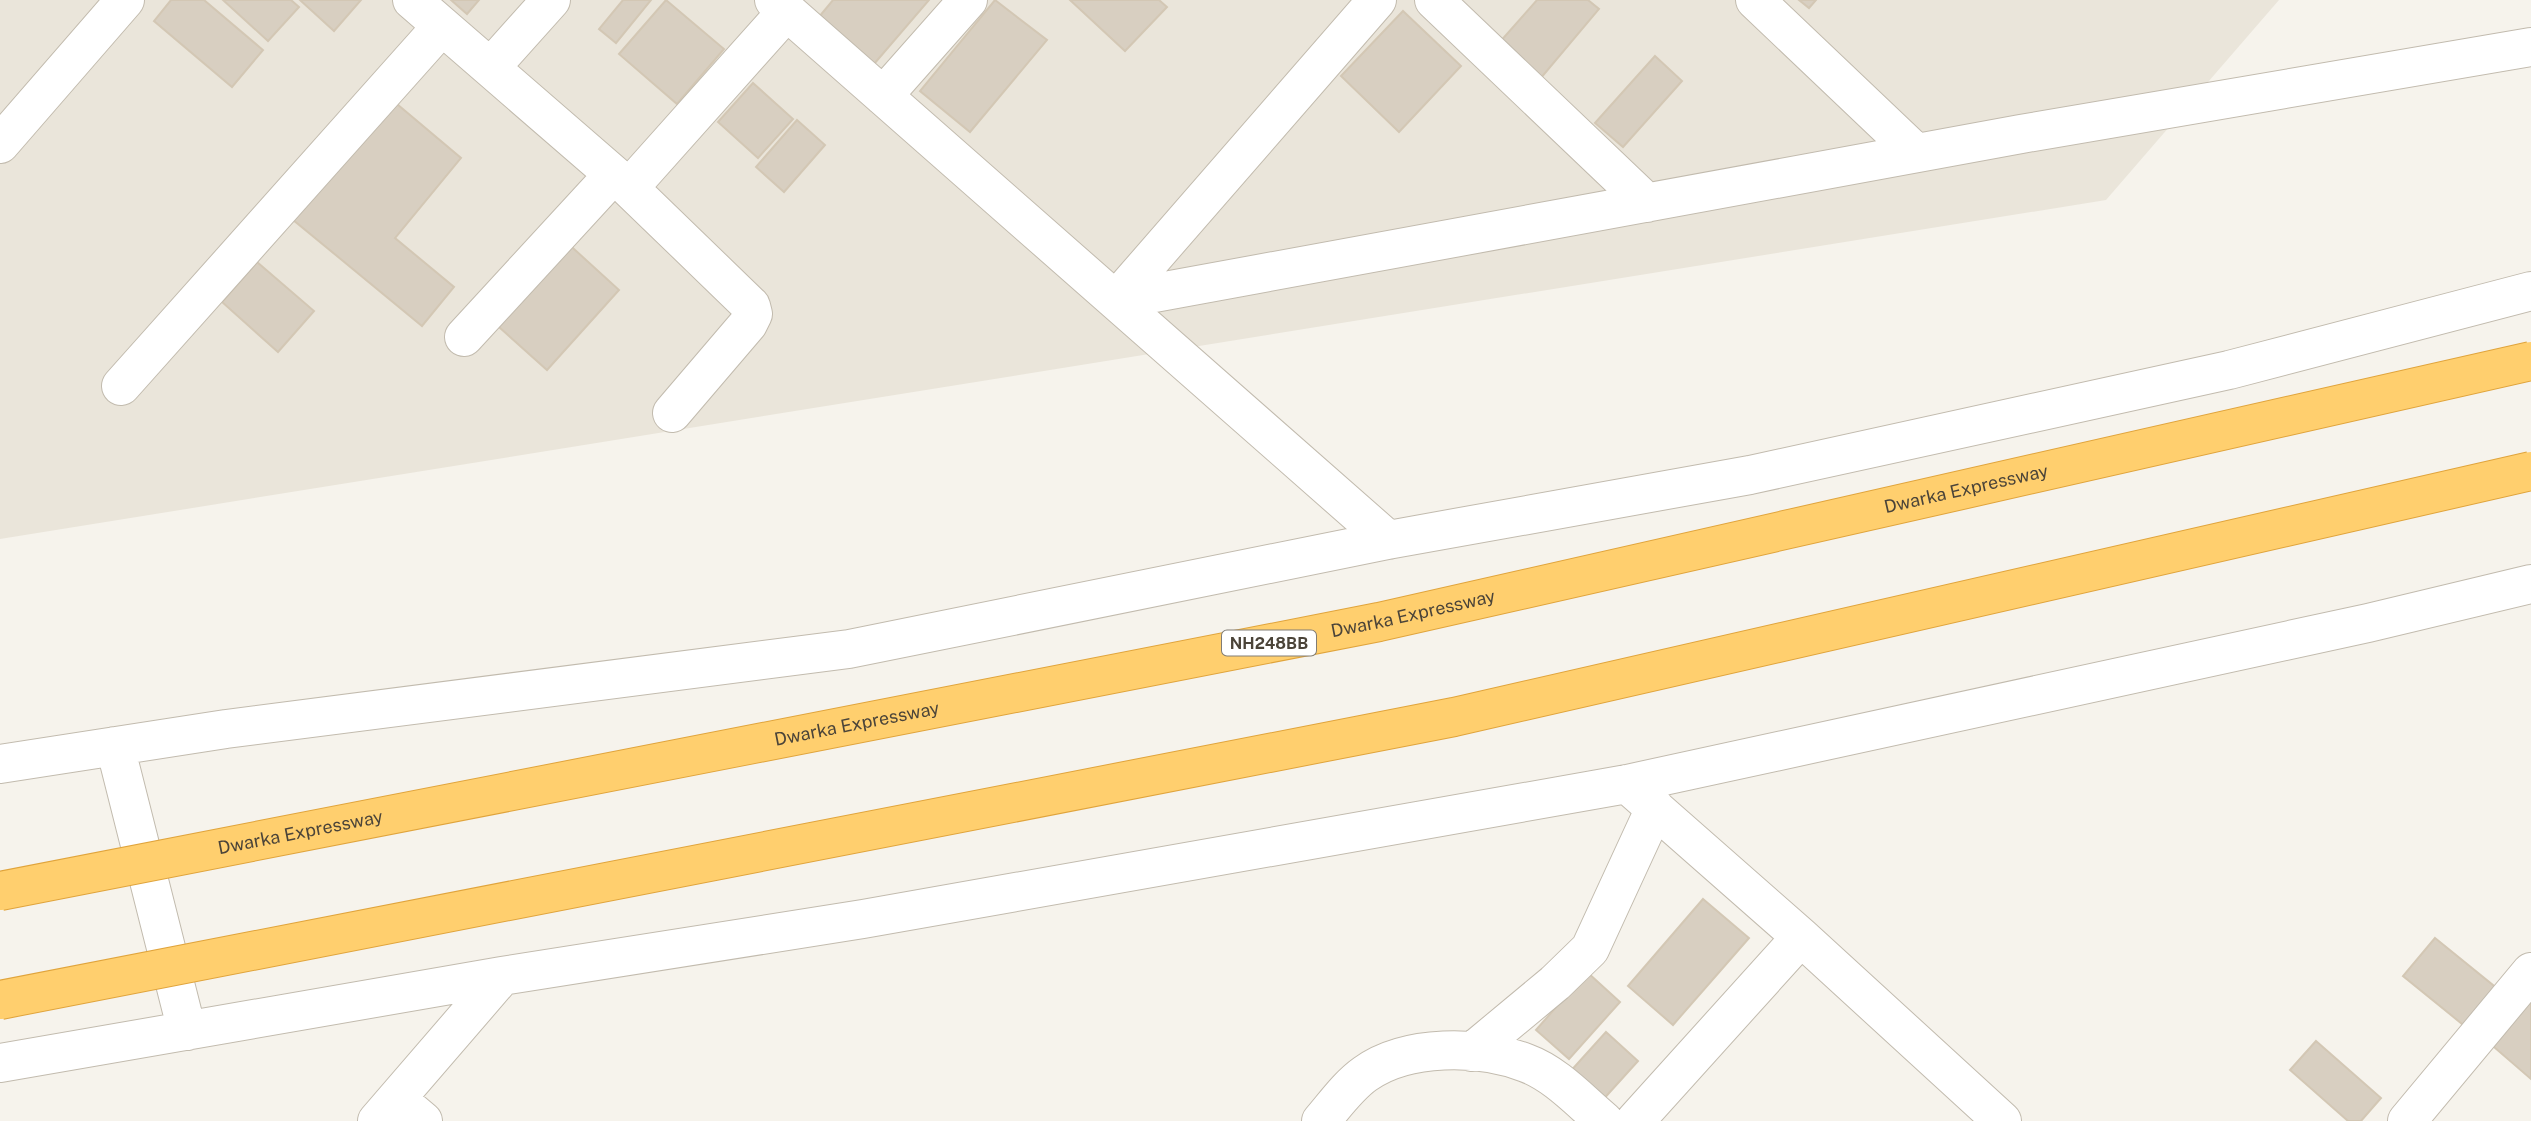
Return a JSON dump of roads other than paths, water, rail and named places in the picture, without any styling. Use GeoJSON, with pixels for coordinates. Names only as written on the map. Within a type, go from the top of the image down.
{"type":"FeatureCollection","features":[{"type":"Feature","properties":{"kind":"highway","name":"Dwarka Expressway"},"geometry":{"type":"LineString","coordinates":[[0,891],[1379,622],[2531,361]]}},
{"type":"Feature","properties":{"kind":"highway"},"geometry":{"type":"LineString","coordinates":[[0,1000],[1454,717],[2531,471]]}},
{"type":"Feature","properties":{"kind":"street"},"geometry":{"type":"LineString","coordinates":[[0,144],[125,0]]}},
{"type":"Feature","properties":{"kind":"street"},"geometry":{"type":"LineString","coordinates":[[412,0],[621,182],[752,310],[748,324],[672,413]]}},
{"type":"Feature","properties":{"kind":"street"},"geometry":{"type":"LineString","coordinates":[[491,67],[551,0]]}},
{"type":"Feature","properties":{"kind":"street"},"geometry":{"type":"LineString","coordinates":[[883,96],[968,0]]}},
{"type":"Feature","properties":{"kind":"street"},"geometry":{"type":"LineString","coordinates":[[1115,300],[1377,0]]}},
{"type":"Feature","properties":{"kind":"street"},"geometry":{"type":"LineString","coordinates":[[1434,0],[1647,203]]}},
{"type":"Feature","properties":{"kind":"street"},"geometry":{"type":"LineString","coordinates":[[1755,0],[1916,153]]}},
{"type":"Feature","properties":{"kind":"street"},"geometry":{"type":"LineString","coordinates":[[464,337],[621,182],[781,5],[1388,540]]}},
{"type":"Feature","properties":{"kind":"street"},"geometry":{"type":"LineString","coordinates":[[121,386],[442,26]]}},
{"type":"Feature","properties":{"kind":"street"},"geometry":{"type":"LineString","coordinates":[[1115,300],[1916,153],[2531,47]]}},
{"type":"Feature","properties":{"kind":"street"},"geometry":{"type":"LineString","coordinates":[[0,764],[115,746],[849,649],[1388,540],[1776,470],[2229,370],[2531,290]]}},
{"type":"Feature","properties":{"kind":"street"},"geometry":{"type":"LineString","coordinates":[[0,1063],[502,976],[1641,796],[2531,584]]}},
{"type":"Feature","properties":{"kind":"street"},"geometry":{"type":"LineString","coordinates":[[115,746],[187,1031]]}},
{"type":"Feature","properties":{"kind":"street"},"geometry":{"type":"LineString","coordinates":[[1641,796],[1801,937],[2002,1121]]}},
{"type":"Feature","properties":{"kind":"street"},"geometry":{"type":"LineString","coordinates":[[1472,1052],[1555,983],[1590,949],[1641,796]]}},
{"type":"Feature","properties":{"kind":"street"},"geometry":{"type":"LineString","coordinates":[[1635,1121],[1801,937]]}},
{"type":"Feature","properties":{"kind":"street"},"geometry":{"type":"LineString","coordinates":[[2407,1121],[2531,972]]}},
{"type":"Feature","properties":{"kind":"street"},"geometry":{"type":"LineString","coordinates":[[399,1114],[502,976]]}},
{"type":"Feature","properties":{"kind":"street"},"geometry":{"type":"LineString","coordinates":[[1321,1121],[1363,1075],[1383,1063],[1406,1054],[1472,1052],[1526,1063],[1557,1081],[1604,1121]]}}]}
